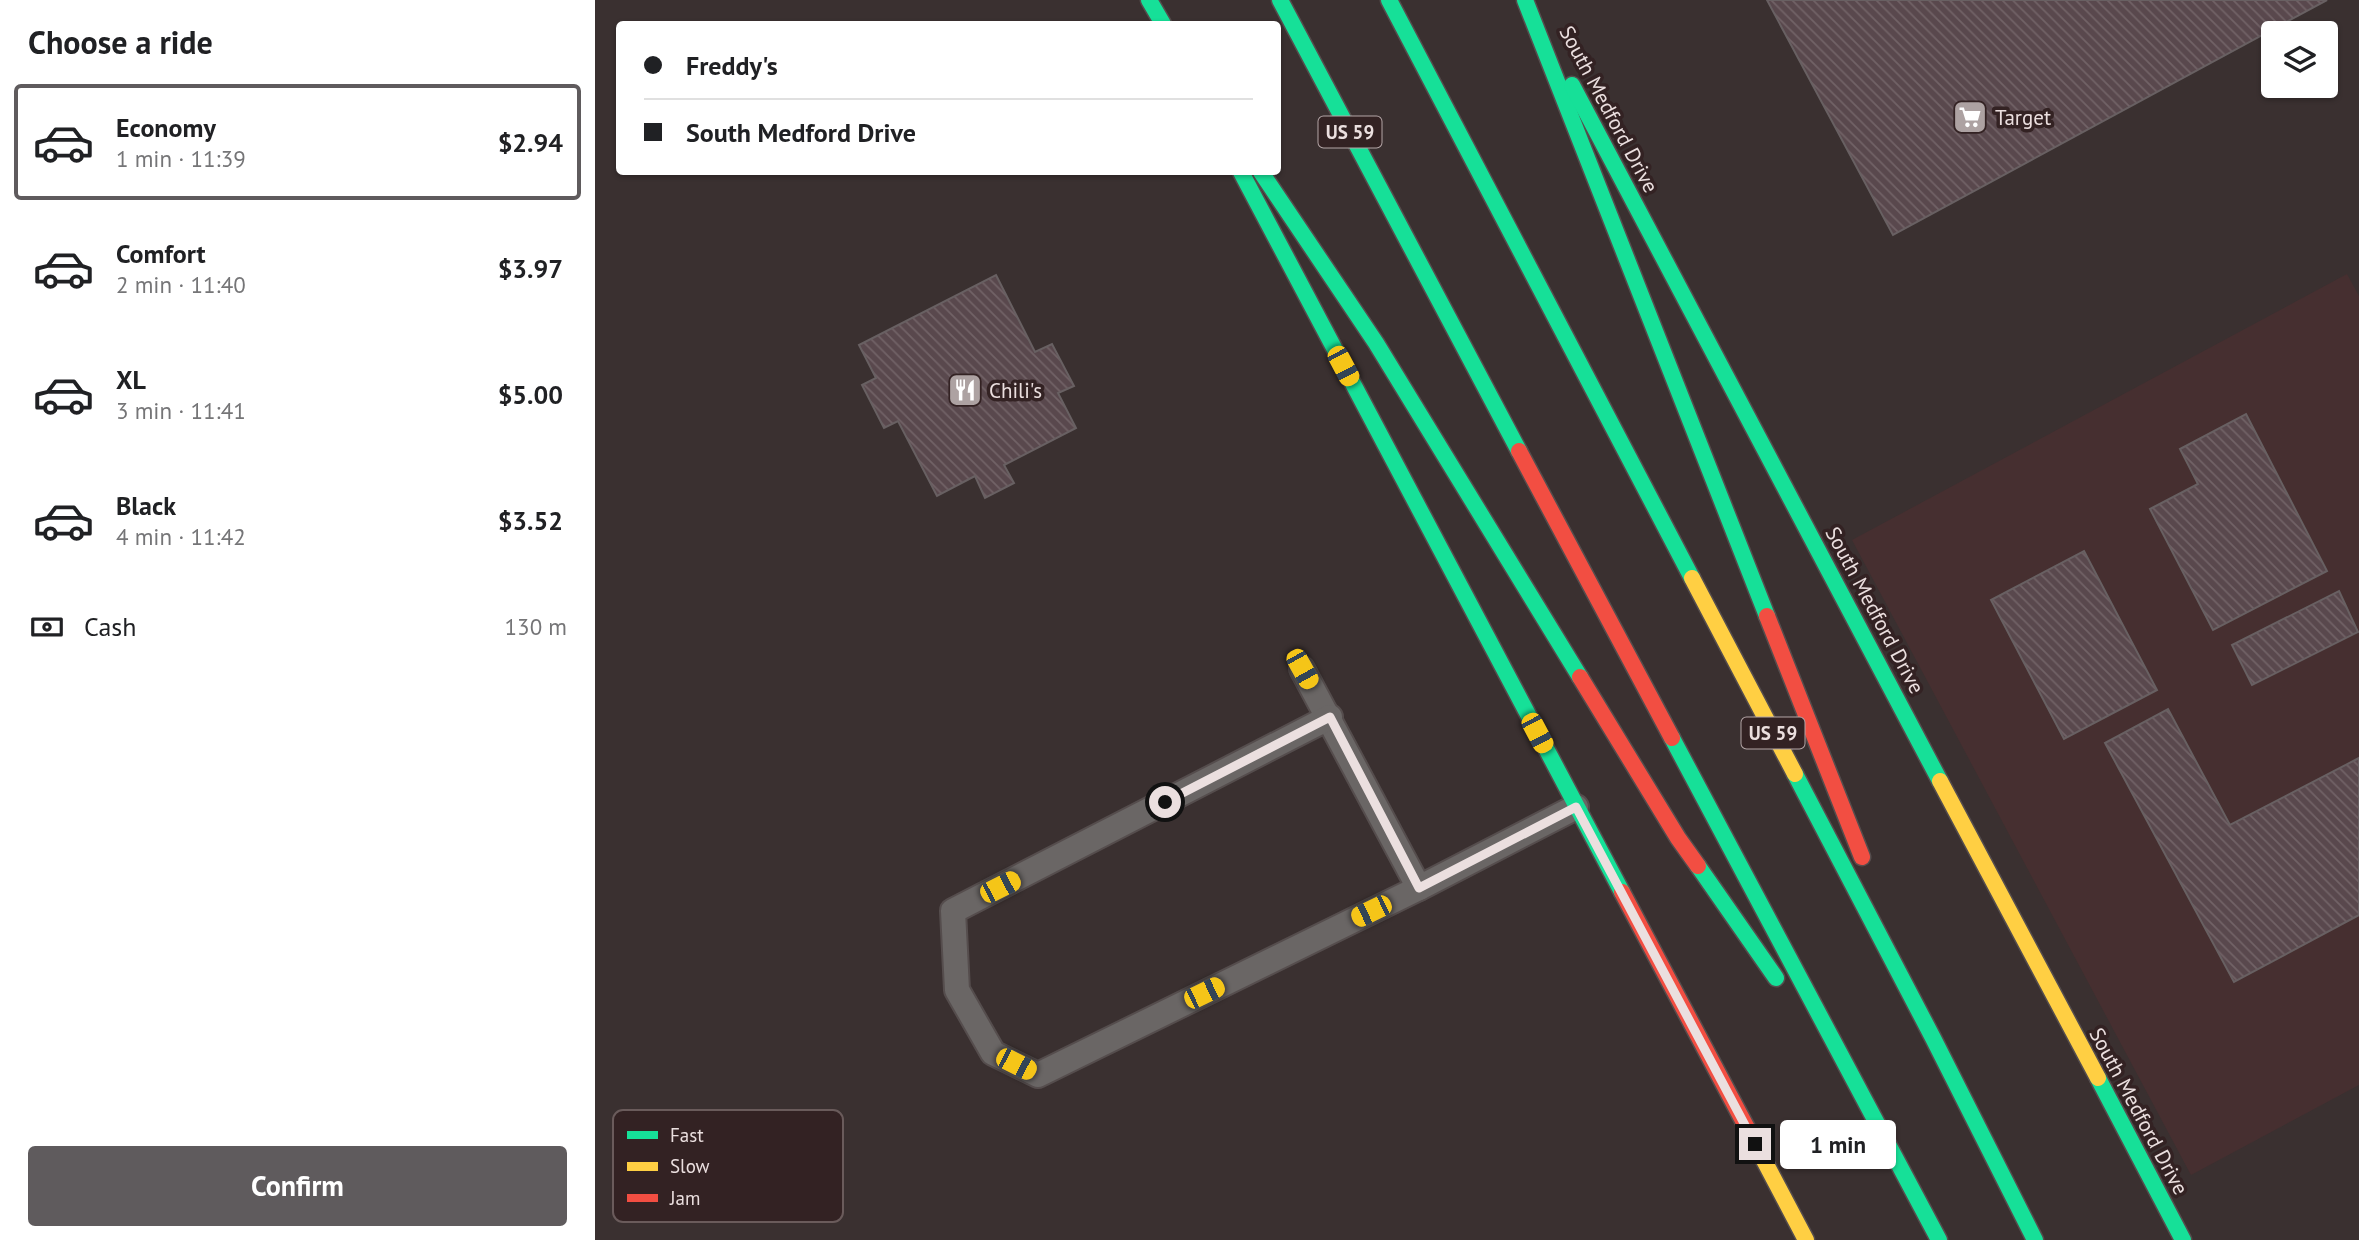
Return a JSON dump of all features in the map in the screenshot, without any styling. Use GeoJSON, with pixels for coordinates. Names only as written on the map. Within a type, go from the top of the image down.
{"type":"FeatureCollection","features":[{"type":"Feature","properties":{"kind":"main road"},"geometry":{"type":"LineString","coordinates":[[1149,0],[1161,21]]}},
{"type":"Feature","properties":{"kind":"main road","name":"US 59"},"geometry":{"type":"LineString","coordinates":[[1280,0],[1939,1240]]}},
{"type":"Feature","properties":{"kind":"main road","name":"US 59"},"geometry":{"type":"LineString","coordinates":[[1389,0],[1933,1038],[2035,1240]]}},
{"type":"Feature","properties":{"kind":"main road"},"geometry":{"type":"LineString","coordinates":[[1527,0],[1867,870]]}},
{"type":"Feature","properties":{"kind":"main road","name":"South Medford Drive"},"geometry":{"type":"LineString","coordinates":[[1527,0],[2183,1240]]}},
{"type":"Feature","properties":{"kind":"main road"},"geometry":{"type":"LineString","coordinates":[[1243,175],[1806,1240]]}},
{"type":"Feature","properties":{"kind":"main road"},"geometry":{"type":"LineString","coordinates":[[1263,175],[1376,343],[1678,838],[1781,986]]}},
{"type":"Feature","properties":{"kind":"main road"},"geometry":{"type":"LineString","coordinates":[[1877,895],[1933,1038]]}},
{"type":"Feature","properties":{"kind":"main road"},"geometry":{"type":"LineString","coordinates":[[1797,1009],[1876,1122]]}},
{"type":"Feature","properties":{"kind":"lane"},"geometry":{"type":"LineString","coordinates":[[1302,669],[1419,888]]}},
{"type":"Feature","properties":{"kind":"lane"},"geometry":{"type":"LineString","coordinates":[[1330,717],[953,911],[957,990],[993,1053],[1038,1075],[1419,888],[1576,807]]}},
{"type":"Feature","properties":{"kind":"shaded area"},"geometry":{"type":"Polygon","coordinates":[[[2347,274],[2359,296],[2359,1085],[2191,1175],[1852,540],[2347,274]]]}},
{"type":"Feature","properties":{"kind":"building","name":"Target"},"geometry":{"type":"Polygon","coordinates":[[[1767,0],[2327,0],[2288,21],[2261,21],[2261,36],[1893,235],[1767,0]]]}},
{"type":"Feature","properties":{"kind":"building","name":"Chili's"},"geometry":{"type":"Polygon","coordinates":[[[996,275],[1035,352],[1052,344],[1074,386],[1058,393],[1076,428],[1004,465],[1014,483],[985,498],[975,476],[937,496],[898,421],[884,428],[862,385],[876,378],[859,345],[996,275]]]}},
{"type":"Feature","properties":{"kind":"building"},"geometry":{"type":"Polygon","coordinates":[[[2246,414],[2327,571],[2213,630],[2150,509],[2198,484],[2180,449],[2246,414]]]}},
{"type":"Feature","properties":{"kind":"building"},"geometry":{"type":"Polygon","coordinates":[[[2084,551],[2157,690],[2064,739],[1991,600],[2084,551]]]}},
{"type":"Feature","properties":{"kind":"building"},"geometry":{"type":"Polygon","coordinates":[[[2339,591],[2358,632],[2252,685],[2232,645],[2339,591]]]}},
{"type":"Feature","properties":{"kind":"building"},"geometry":{"type":"Polygon","coordinates":[[[2168,709],[2230,825],[2359,758],[2359,915],[2234,982],[2105,743],[2168,709]]]}},
{"type":"Feature","properties":{"kind":"traffic: fast"},"geometry":{"type":"LineString","coordinates":[[1149,0],[1161,21]]}},
{"type":"Feature","properties":{"kind":"traffic: fast"},"geometry":{"type":"LineString","coordinates":[[1280,0],[1519,451]]}},
{"type":"Feature","properties":{"kind":"traffic: fast"},"geometry":{"type":"LineString","coordinates":[[1389,0],[1692,578]]}},
{"type":"Feature","properties":{"kind":"traffic: fast"},"geometry":{"type":"LineString","coordinates":[[1525,0],[1767,616]]}},
{"type":"Feature","properties":{"kind":"traffic: fast"},"geometry":{"type":"LineString","coordinates":[[1572,85],[1940,781]]}},
{"type":"Feature","properties":{"kind":"traffic: fast"},"geometry":{"type":"LineString","coordinates":[[1243,175],[1622,892]]}},
{"type":"Feature","properties":{"kind":"traffic: fast"},"geometry":{"type":"LineString","coordinates":[[1263,175],[1376,343],[1580,677]]}},
{"type":"Feature","properties":{"kind":"traffic: fast"},"geometry":{"type":"LineString","coordinates":[[1672,738],[1939,1240]]}},
{"type":"Feature","properties":{"kind":"traffic: fast"},"geometry":{"type":"LineString","coordinates":[[1795,774],[2035,1240]]}},
{"type":"Feature","properties":{"kind":"traffic: fast"},"geometry":{"type":"LineString","coordinates":[[1698,866],[1776,978]]}},
{"type":"Feature","properties":{"kind":"traffic: fast"},"geometry":{"type":"LineString","coordinates":[[2098,1078],[2183,1240]]}},
{"type":"Feature","properties":{"kind":"traffic: slow"},"geometry":{"type":"LineString","coordinates":[[1692,578],[1795,774]]}},
{"type":"Feature","properties":{"kind":"traffic: slow"},"geometry":{"type":"LineString","coordinates":[[1940,781],[2098,1078]]}},
{"type":"Feature","properties":{"kind":"traffic: slow"},"geometry":{"type":"LineString","coordinates":[[1748,1130],[1806,1240]]}},
{"type":"Feature","properties":{"kind":"traffic: jam"},"geometry":{"type":"LineString","coordinates":[[1519,451],[1672,738]]}},
{"type":"Feature","properties":{"kind":"traffic: jam"},"geometry":{"type":"LineString","coordinates":[[1767,616],[1862,857]]}},
{"type":"Feature","properties":{"kind":"traffic: jam"},"geometry":{"type":"LineString","coordinates":[[1580,677],[1678,838],[1698,866]]}},
{"type":"Feature","properties":{"kind":"traffic: jam"},"geometry":{"type":"LineString","coordinates":[[1622,892],[1748,1130]]}},
{"type":"Feature","properties":{"kind":"place","name":"Target"},"geometry":{"type":"Point","coordinates":[1970,117]}},
{"type":"Feature","properties":{"kind":"place","name":"Chili's"},"geometry":{"type":"Point","coordinates":[965,390]}},
{"type":"Feature","properties":{"kind":"route"},"geometry":{"type":"LineString","coordinates":[[1165,802],[1330,717],[1419,888],[1576,807],[1755,1144]]}}]}
